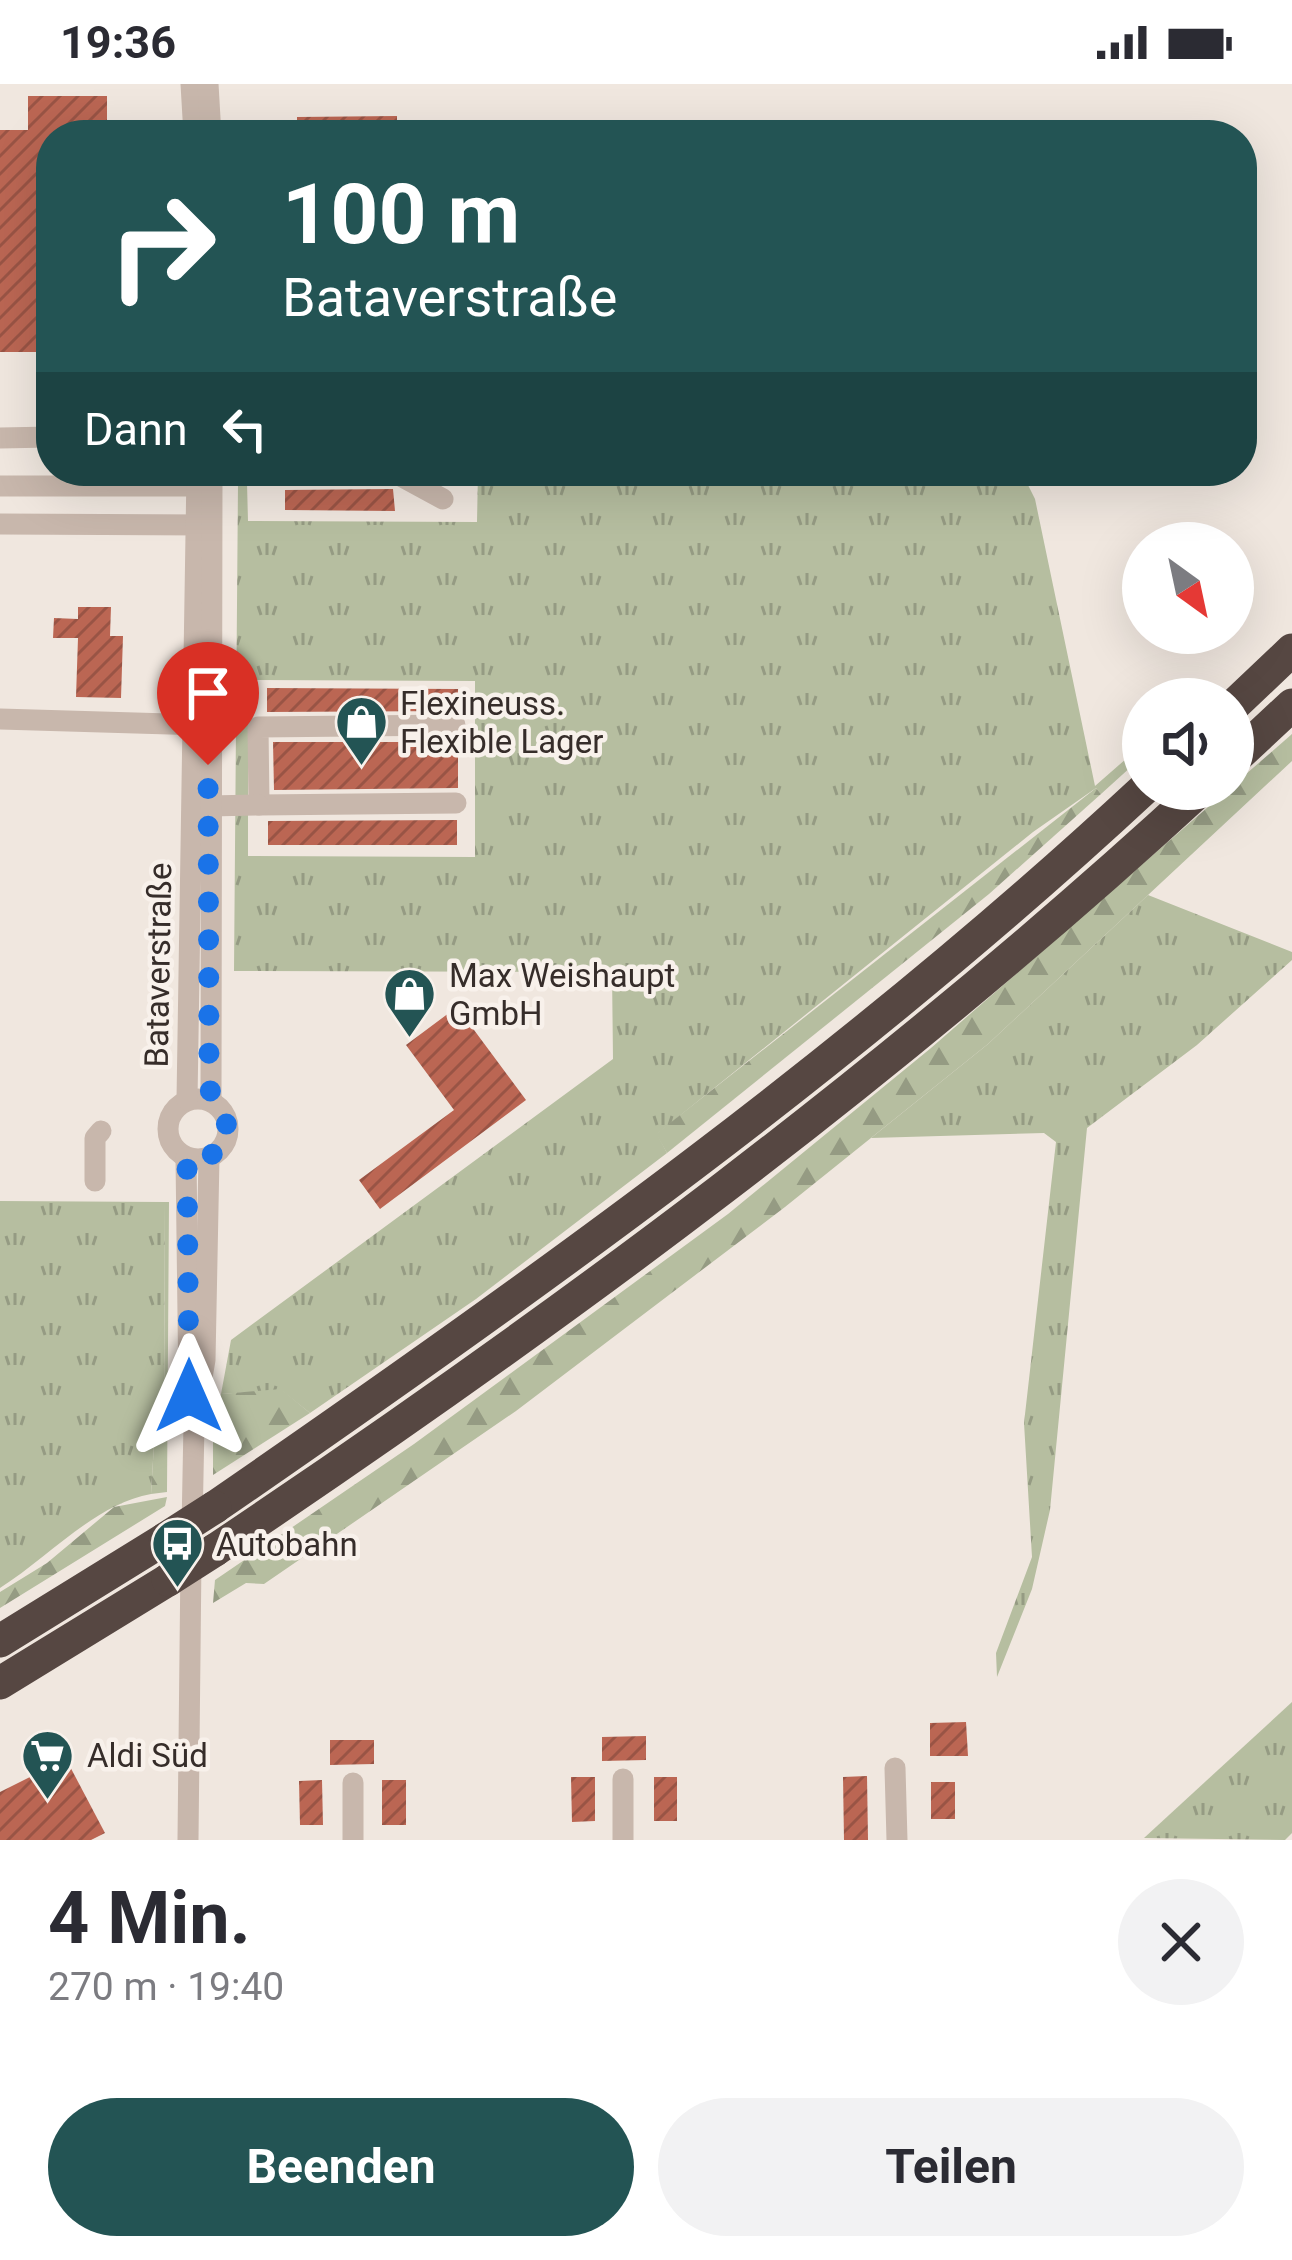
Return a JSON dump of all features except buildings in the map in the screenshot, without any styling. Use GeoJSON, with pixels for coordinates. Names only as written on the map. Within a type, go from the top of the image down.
{"type":"FeatureCollection","features":[{"type":"Feature","properties":{"kind":"highway"},"geometry":{"type":"LineString","coordinates":[[1254,686],[1292,650]]}},
{"type":"Feature","properties":{"kind":"highway"},"geometry":{"type":"LineString","coordinates":[[1254,740],[1292,705]]}},
{"type":"Feature","properties":{"kind":"highway"},"geometry":{"type":"LineString","coordinates":[[0,1641],[165,1539],[204,1501],[452,1342],[691,1166],[896,1002],[1122,808]]}},
{"type":"Feature","properties":{"kind":"highway"},"geometry":{"type":"LineString","coordinates":[[0,1683],[215,1550],[533,1333],[922,1033],[1177,810]]}},
{"type":"Feature","properties":{"kind":"street"},"geometry":{"type":"LineString","coordinates":[[191,84],[193,120]]}},
{"type":"Feature","properties":{"kind":"street"},"geometry":{"type":"LineString","coordinates":[[208,84],[210,120]]}},
{"type":"Feature","properties":{"kind":"street"},"geometry":{"type":"LineString","coordinates":[[0,438],[36,437]]}},
{"type":"Feature","properties":{"kind":"street"},"geometry":{"type":"LineString","coordinates":[[0,486],[36,484]]}},
{"type":"Feature","properties":{"kind":"street","name":"Bataverstraße"},"geometry":{"type":"LineString","coordinates":[[188,1100],[205,486]]}},
{"type":"Feature","properties":{"kind":"street"},"geometry":{"type":"LineString","coordinates":[[418,486],[443,500]]}},
{"type":"Feature","properties":{"kind":"street"},"geometry":{"type":"LineString","coordinates":[[0,524],[205,525]]}},
{"type":"Feature","properties":{"kind":"street"},"geometry":{"type":"LineString","coordinates":[[0,719],[200,725]]}},
{"type":"Feature","properties":{"kind":"street"},"geometry":{"type":"LineString","coordinates":[[259,805],[258,727],[455,724]]}},
{"type":"Feature","properties":{"kind":"street","name":"Bataverstraße"},"geometry":{"type":"LineString","coordinates":[[200,725],[208,806],[211,1101],[229,1128],[220,1151],[198,1158],[175,1150],[167,1126],[177,1106],[188,1100],[211,1101]]}},
{"type":"Feature","properties":{"kind":"street"},"geometry":{"type":"LineString","coordinates":[[208,806],[456,803]]}},
{"type":"Feature","properties":{"kind":"street"},"geometry":{"type":"LineString","coordinates":[[95,1181],[95,1138],[100,1131]]}},
{"type":"Feature","properties":{"kind":"street","name":"Bataverstraße"},"geometry":{"type":"LineString","coordinates":[[188,1840],[204,1501],[194,1424],[205,1360],[198,1158]]}},
{"type":"Feature","properties":{"kind":"street"},"geometry":{"type":"LineString","coordinates":[[895,1768],[897,1840]]}},
{"type":"Feature","properties":{"kind":"street"},"geometry":{"type":"LineString","coordinates":[[623,1779],[623,1840]]}},
{"type":"Feature","properties":{"kind":"street"},"geometry":{"type":"LineString","coordinates":[[353,1783],[353,1840]]}},
{"type":"Feature","properties":{"kind":"green space"},"geometry":{"type":"Polygon","coordinates":[[[238,486],[247,486],[248,521],[477,522],[478,486],[1028,486],[1095,786],[1122,762],[1122,775],[1101,794],[1096,788],[1033,832],[657,1134],[667,1153],[476,1299],[310,1413],[281,1390],[221,1394],[231,1340],[613,1059],[612,972],[234,971],[238,486]],[[248,680],[248,856],[475,857],[475,681],[248,680]]]}},
{"type":"Feature","properties":{"kind":"green space"},"geometry":{"type":"Polygon","coordinates":[[[1292,734],[1292,761],[1254,796],[1254,767],[1292,734]]]}},
{"type":"Feature","properties":{"kind":"green space"},"geometry":{"type":"Polygon","coordinates":[[[1096,788],[1101,794],[989,894],[667,1153],[656,1134],[1096,788]]]}},
{"type":"Feature","properties":{"kind":"green space"},"geometry":{"type":"Polygon","coordinates":[[[1205,810],[1239,810],[988,1044],[785,1207],[516,1411],[264,1584],[246,1583],[213,1603],[215,1580],[414,1444],[728,1214],[931,1048],[1205,810]]]}},
{"type":"Feature","properties":{"kind":"green space"},"geometry":{"type":"Polygon","coordinates":[[[1148,895],[1292,952],[1292,960],[1197,1045],[1087,1128],[1050,1510],[1032,1589],[997,1677],[996,1653],[1032,1557],[1024,1423],[1056,1142],[1044,1133],[871,1138],[988,1044],[1148,895]]]}},
{"type":"Feature","properties":{"kind":"green space"},"geometry":{"type":"Polygon","coordinates":[[[0,1201],[165,1202],[164,1429],[154,1444],[151,1494],[92,1520],[0,1588],[0,1201]]]}},
{"type":"Feature","properties":{"kind":"green space"},"geometry":{"type":"Polygon","coordinates":[[[146,1202],[169,1202],[167,1492],[151,1494],[154,1444],[164,1429],[165,1203],[146,1202]]]}},
{"type":"Feature","properties":{"kind":"green space"},"geometry":{"type":"Polygon","coordinates":[[[281,1389],[310,1413],[213,1475],[213,1417],[221,1394],[281,1389]]]}},
{"type":"Feature","properties":{"kind":"green space"},"geometry":{"type":"Polygon","coordinates":[[[167,1497],[165,1506],[0,1608],[0,1592],[47,1563],[114,1507],[167,1497]]]}},
{"type":"Feature","properties":{"kind":"green space"},"geometry":{"type":"Polygon","coordinates":[[[1292,1702],[1292,1833],[1285,1840],[1144,1838],[1292,1702]]]}},
{"type":"Feature","properties":{"kind":"place","name":"Flexineuss. Flexible Lager"},"geometry":{"type":"Point","coordinates":[361,768]}},
{"type":"Feature","properties":{"kind":"place","name":"Max Weishaupt GmbH"},"geometry":{"type":"Point","coordinates":[410,1040]}},
{"type":"Feature","properties":{"kind":"place","name":"Autobahn"},"geometry":{"type":"Point","coordinates":[177,1590]}},
{"type":"Feature","properties":{"kind":"place","name":"Aldi Süd"},"geometry":{"type":"Point","coordinates":[48,1801]}},
{"type":"Feature","properties":{"kind":"route"},"geometry":{"type":"LineString","coordinates":[[189,1396],[187,1158],[198,1160],[220,1151],[229,1128],[226,1117],[211,1101],[209,1070],[208,765]]}}]}
